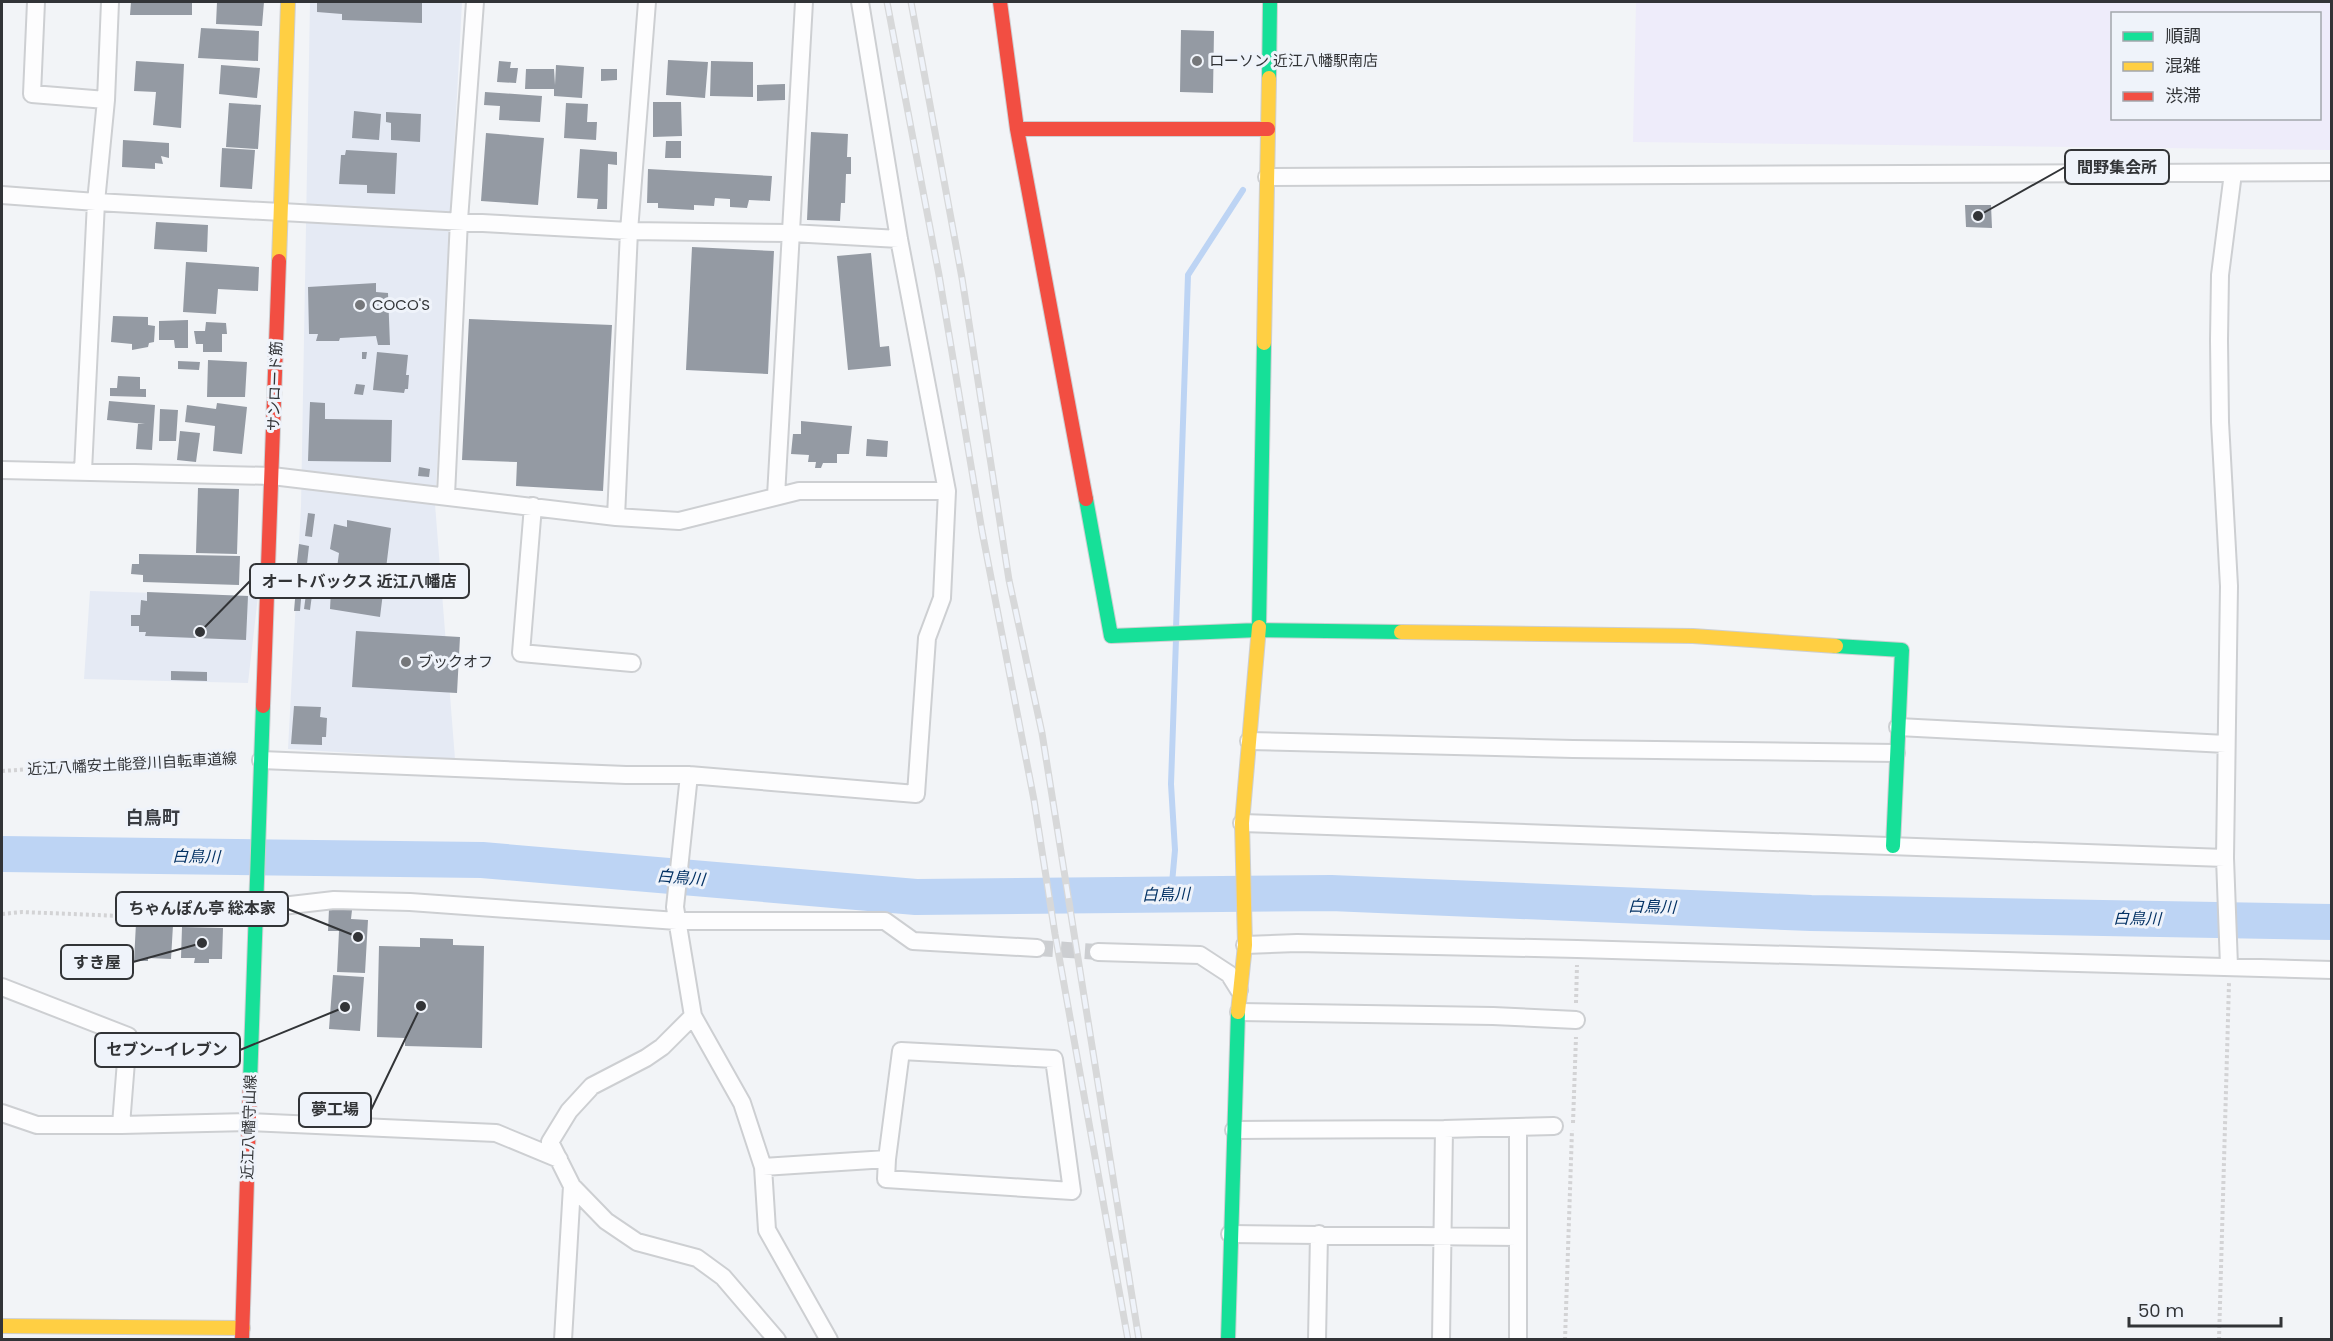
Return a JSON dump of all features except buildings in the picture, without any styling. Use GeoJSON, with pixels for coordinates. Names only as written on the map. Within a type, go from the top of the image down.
{"type":"FeatureCollection","features":[{"type":"Feature","properties":{"kind":"street"},"geometry":{"type":"LineString","coordinates":[[36,2],[32,94],[106,100]]}},
{"type":"Feature","properties":{"kind":"street"},"geometry":{"type":"LineString","coordinates":[[83,471],[96,202],[106,100],[110,2]]}},
{"type":"Feature","properties":{"kind":"street","name":"サンロード筋"},"geometry":{"type":"LineString","coordinates":[[261,762],[288,2]]}},
{"type":"Feature","properties":{"kind":"street"},"geometry":{"type":"LineString","coordinates":[[446,495],[459,220],[475,2]]}},
{"type":"Feature","properties":{"kind":"street"},"geometry":{"type":"LineString","coordinates":[[616,517],[629,231],[647,2]]}},
{"type":"Feature","properties":{"kind":"street"},"geometry":{"type":"LineString","coordinates":[[776,496],[804,2]]}},
{"type":"Feature","properties":{"kind":"street"},"geometry":{"type":"LineString","coordinates":[[261,762],[626,775],[689,775],[916,794],[927,638],[942,598],[947,491],[899,239],[860,2]]}},
{"type":"Feature","properties":{"kind":"street"},"geometry":{"type":"LineString","coordinates":[[1000,2],[1017,129],[1111,636],[1259,630],[1693,636],[1902,650],[1893,846]]}},
{"type":"Feature","properties":{"kind":"street"},"geometry":{"type":"LineString","coordinates":[[1228,1340],[1239,990],[1245,945],[1242,823],[1259,630],[1270,2]]}},
{"type":"Feature","properties":{"kind":"street"},"geometry":{"type":"LineString","coordinates":[[1017,129],[1268,129]]}},
{"type":"Feature","properties":{"kind":"street"},"geometry":{"type":"LineString","coordinates":[[1267,177],[2331,172]]}},
{"type":"Feature","properties":{"kind":"street"},"geometry":{"type":"LineString","coordinates":[[2229,966],[2225,858],[2229,586],[2220,422],[2219,340],[2220,275],[2233,173]]}},
{"type":"Feature","properties":{"kind":"street"},"geometry":{"type":"LineString","coordinates":[[2,195],[629,231],[791,233],[899,239]]}},
{"type":"Feature","properties":{"kind":"street"},"geometry":{"type":"LineString","coordinates":[[2,470],[272,476],[616,517],[679,521],[799,491],[947,491]]}},
{"type":"Feature","properties":{"kind":"street"},"geometry":{"type":"LineString","coordinates":[[533,506],[521,653],[632,663]]}},
{"type":"Feature","properties":{"kind":"street"},"geometry":{"type":"LineString","coordinates":[[1898,727],[2226,744]]}},
{"type":"Feature","properties":{"kind":"street"},"geometry":{"type":"LineString","coordinates":[[1249,741],[1573,749],[1896,753]]}},
{"type":"Feature","properties":{"kind":"street","name":"近江八幡守山線"},"geometry":{"type":"LineString","coordinates":[[242,1334],[261,762]]}},
{"type":"Feature","properties":{"kind":"street"},"geometry":{"type":"LineString","coordinates":[[689,775],[676,914],[693,1016],[741,1102],[763,1167],[767,1230],[829,1340]]}},
{"type":"Feature","properties":{"kind":"street"},"geometry":{"type":"LineString","coordinates":[[1242,823],[2225,858]]}},
{"type":"Feature","properties":{"kind":"street"},"geometry":{"type":"LineString","coordinates":[[256,902],[345,900],[885,921],[913,941],[1037,948]]}},
{"type":"Feature","properties":{"kind":"street"},"geometry":{"type":"LineString","coordinates":[[1245,945],[1577,949],[2331,970]]}},
{"type":"Feature","properties":{"kind":"street"},"geometry":{"type":"LineString","coordinates":[[1098,952],[1200,955],[1229,974],[1239,990]]}},
{"type":"Feature","properties":{"kind":"street"},"geometry":{"type":"LineString","coordinates":[[2,987],[128,1036],[121,1125]]}},
{"type":"Feature","properties":{"kind":"street"},"geometry":{"type":"LineString","coordinates":[[1239,1012],[1493,1016],[1576,1020]]}},
{"type":"Feature","properties":{"kind":"street"},"geometry":{"type":"LineString","coordinates":[[693,1016],[662,1047],[646,1058],[592,1086],[569,1110],[550,1142],[572,1186],[606,1221],[638,1242],[697,1258],[723,1277],[777,1340]]}},
{"type":"Feature","properties":{"kind":"street"},"geometry":{"type":"LineString","coordinates":[[901,1051],[1054,1059],[1072,1191],[886,1179],[887,1159],[901,1051]]}},
{"type":"Feature","properties":{"kind":"street"},"geometry":{"type":"LineString","coordinates":[[2,1113],[38,1125],[249,1122],[496,1133],[559,1160]]}},
{"type":"Feature","properties":{"kind":"street"},"geometry":{"type":"LineString","coordinates":[[1234,1130],[1554,1126]]}},
{"type":"Feature","properties":{"kind":"street"},"geometry":{"type":"LineString","coordinates":[[1518,1127],[1518,1340]]}},
{"type":"Feature","properties":{"kind":"street"},"geometry":{"type":"LineString","coordinates":[[1441,1340],[1444,1129]]}},
{"type":"Feature","properties":{"kind":"street"},"geometry":{"type":"LineString","coordinates":[[763,1167],[887,1159]]}},
{"type":"Feature","properties":{"kind":"street"},"geometry":{"type":"LineString","coordinates":[[563,1340],[572,1186]]}},
{"type":"Feature","properties":{"kind":"street"},"geometry":{"type":"LineString","coordinates":[[1230,1234],[1518,1237]]}},
{"type":"Feature","properties":{"kind":"street"},"geometry":{"type":"LineString","coordinates":[[1317,1340],[1319,1234]]}},
{"type":"Feature","properties":{"kind":"street"},"geometry":{"type":"LineString","coordinates":[[2,1326],[242,1334]]}},
{"type":"Feature","properties":{"kind":"path","name":"近江八幡安土能登川自転車道線"},"geometry":{"type":"LineString","coordinates":[[2,771],[194,758],[242,758],[261,762]]}},
{"type":"Feature","properties":{"kind":"path"},"geometry":{"type":"LineString","coordinates":[[2,914],[22,912],[222,920]]}},
{"type":"Feature","properties":{"kind":"path"},"geometry":{"type":"LineString","coordinates":[[1565,1340],[1577,949]]}},
{"type":"Feature","properties":{"kind":"path"},"geometry":{"type":"LineString","coordinates":[[2218,1340],[2229,966]]}},
{"type":"Feature","properties":{"kind":"shaded area"},"geometry":{"type":"Polygon","coordinates":[[[310,2],[462,2],[435,504],[455,759],[288,749],[301,506],[310,2]]]}},
{"type":"Feature","properties":{"kind":"shaded area"},"geometry":{"type":"Polygon","coordinates":[[[1636,2],[2331,2],[2331,150],[1633,142],[1636,2]]]}},
{"type":"Feature","properties":{"kind":"shaded area"},"geometry":{"type":"Polygon","coordinates":[[[90,591],[258,596],[248,683],[84,679],[90,591]]]}},
{"type":"Feature","properties":{"kind":"waterway"},"geometry":{"type":"LineString","coordinates":[[1176,629],[1188,275],[1243,190]]}},
{"type":"Feature","properties":{"kind":"waterway"},"geometry":{"type":"LineString","coordinates":[[1171,894],[1175,850],[1171,784],[1176,639]]}},
{"type":"Feature","properties":{"kind":"waterway","name":"白鳥川"},"geometry":{"type":"LineString","coordinates":[[2,854],[482,860],[916,897],[1331,893],[1811,913],[2332,922]]}},
{"type":"Feature","properties":{"kind":"tunnel"},"geometry":{"type":"LineString","coordinates":[[1037,948],[1098,952]]}},
{"type":"Feature","properties":{"kind":"railway"},"geometry":{"type":"LineString","coordinates":[[887,2],[939,275],[982,531],[1034,800],[1055,934],[1128,1340]]}},
{"type":"Feature","properties":{"kind":"railway"},"geometry":{"type":"LineString","coordinates":[[911,2],[962,278],[1009,580],[1042,733],[1139,1340]]}},
{"type":"Feature","properties":{"kind":"traffic: fast"},"geometry":{"type":"LineString","coordinates":[[1269,78],[1270,2]]}},
{"type":"Feature","properties":{"kind":"traffic: fast"},"geometry":{"type":"LineString","coordinates":[[1259,627],[1264,343]]}},
{"type":"Feature","properties":{"kind":"traffic: fast"},"geometry":{"type":"LineString","coordinates":[[1086,499],[1111,636],[1259,630],[1401,632]]}},
{"type":"Feature","properties":{"kind":"traffic: fast"},"geometry":{"type":"LineString","coordinates":[[1836,646],[1902,650],[1893,846]]}},
{"type":"Feature","properties":{"kind":"traffic: fast"},"geometry":{"type":"LineString","coordinates":[[250,1083],[263,706]]}},
{"type":"Feature","properties":{"kind":"traffic: fast"},"geometry":{"type":"LineString","coordinates":[[1228,1340],[1238,1012]]}},
{"type":"Feature","properties":{"kind":"traffic: slow"},"geometry":{"type":"LineString","coordinates":[[279,261],[288,2]]}},
{"type":"Feature","properties":{"kind":"traffic: slow"},"geometry":{"type":"LineString","coordinates":[[1264,343],[1269,78]]}},
{"type":"Feature","properties":{"kind":"traffic: slow"},"geometry":{"type":"LineString","coordinates":[[1238,1012],[1245,945],[1242,823],[1259,627]]}},
{"type":"Feature","properties":{"kind":"traffic: slow"},"geometry":{"type":"LineString","coordinates":[[1401,632],[1693,636],[1836,646]]}},
{"type":"Feature","properties":{"kind":"traffic: slow"},"geometry":{"type":"LineString","coordinates":[[2,1326],[243,1328]]}},
{"type":"Feature","properties":{"kind":"traffic: jam"},"geometry":{"type":"LineString","coordinates":[[1000,2],[1017,129],[1086,499]]}},
{"type":"Feature","properties":{"kind":"traffic: jam"},"geometry":{"type":"LineString","coordinates":[[1017,129],[1268,129]]}},
{"type":"Feature","properties":{"kind":"traffic: jam"},"geometry":{"type":"LineString","coordinates":[[263,706],[279,261]]}},
{"type":"Feature","properties":{"kind":"traffic: jam"},"geometry":{"type":"LineString","coordinates":[[242,1340],[250,1083]]}},
{"type":"Feature","properties":{"kind":"place","name":"ローソン 近江八幡駅南店"},"geometry":{"type":"Point","coordinates":[1197,61]}},
{"type":"Feature","properties":{"kind":"place","name":"間野集会所"},"geometry":{"type":"Point","coordinates":[1978,216]}},
{"type":"Feature","properties":{"kind":"place","name":"COCO'S"},"geometry":{"type":"Point","coordinates":[360,305]}},
{"type":"Feature","properties":{"kind":"place","name":"オートバックス 近江八幡店"},"geometry":{"type":"Point","coordinates":[200,632]}},
{"type":"Feature","properties":{"kind":"place","name":"ブックオフ"},"geometry":{"type":"Point","coordinates":[406,662]}},
{"type":"Feature","properties":{"kind":"place","name":"ちゃんぽん亭 総本家"},"geometry":{"type":"Point","coordinates":[358,937]}},
{"type":"Feature","properties":{"kind":"place","name":"すき屋"},"geometry":{"type":"Point","coordinates":[202,943]}},
{"type":"Feature","properties":{"kind":"place","name":"夢工場"},"geometry":{"type":"Point","coordinates":[421,1006]}},
{"type":"Feature","properties":{"kind":"place","name":"セブン-イレブン"},"geometry":{"type":"Point","coordinates":[345,1007]}},
{"type":"Feature","properties":{"kind":"district","name":"白鳥町"},"geometry":{"type":"Point","coordinates":[153,818]}}]}
